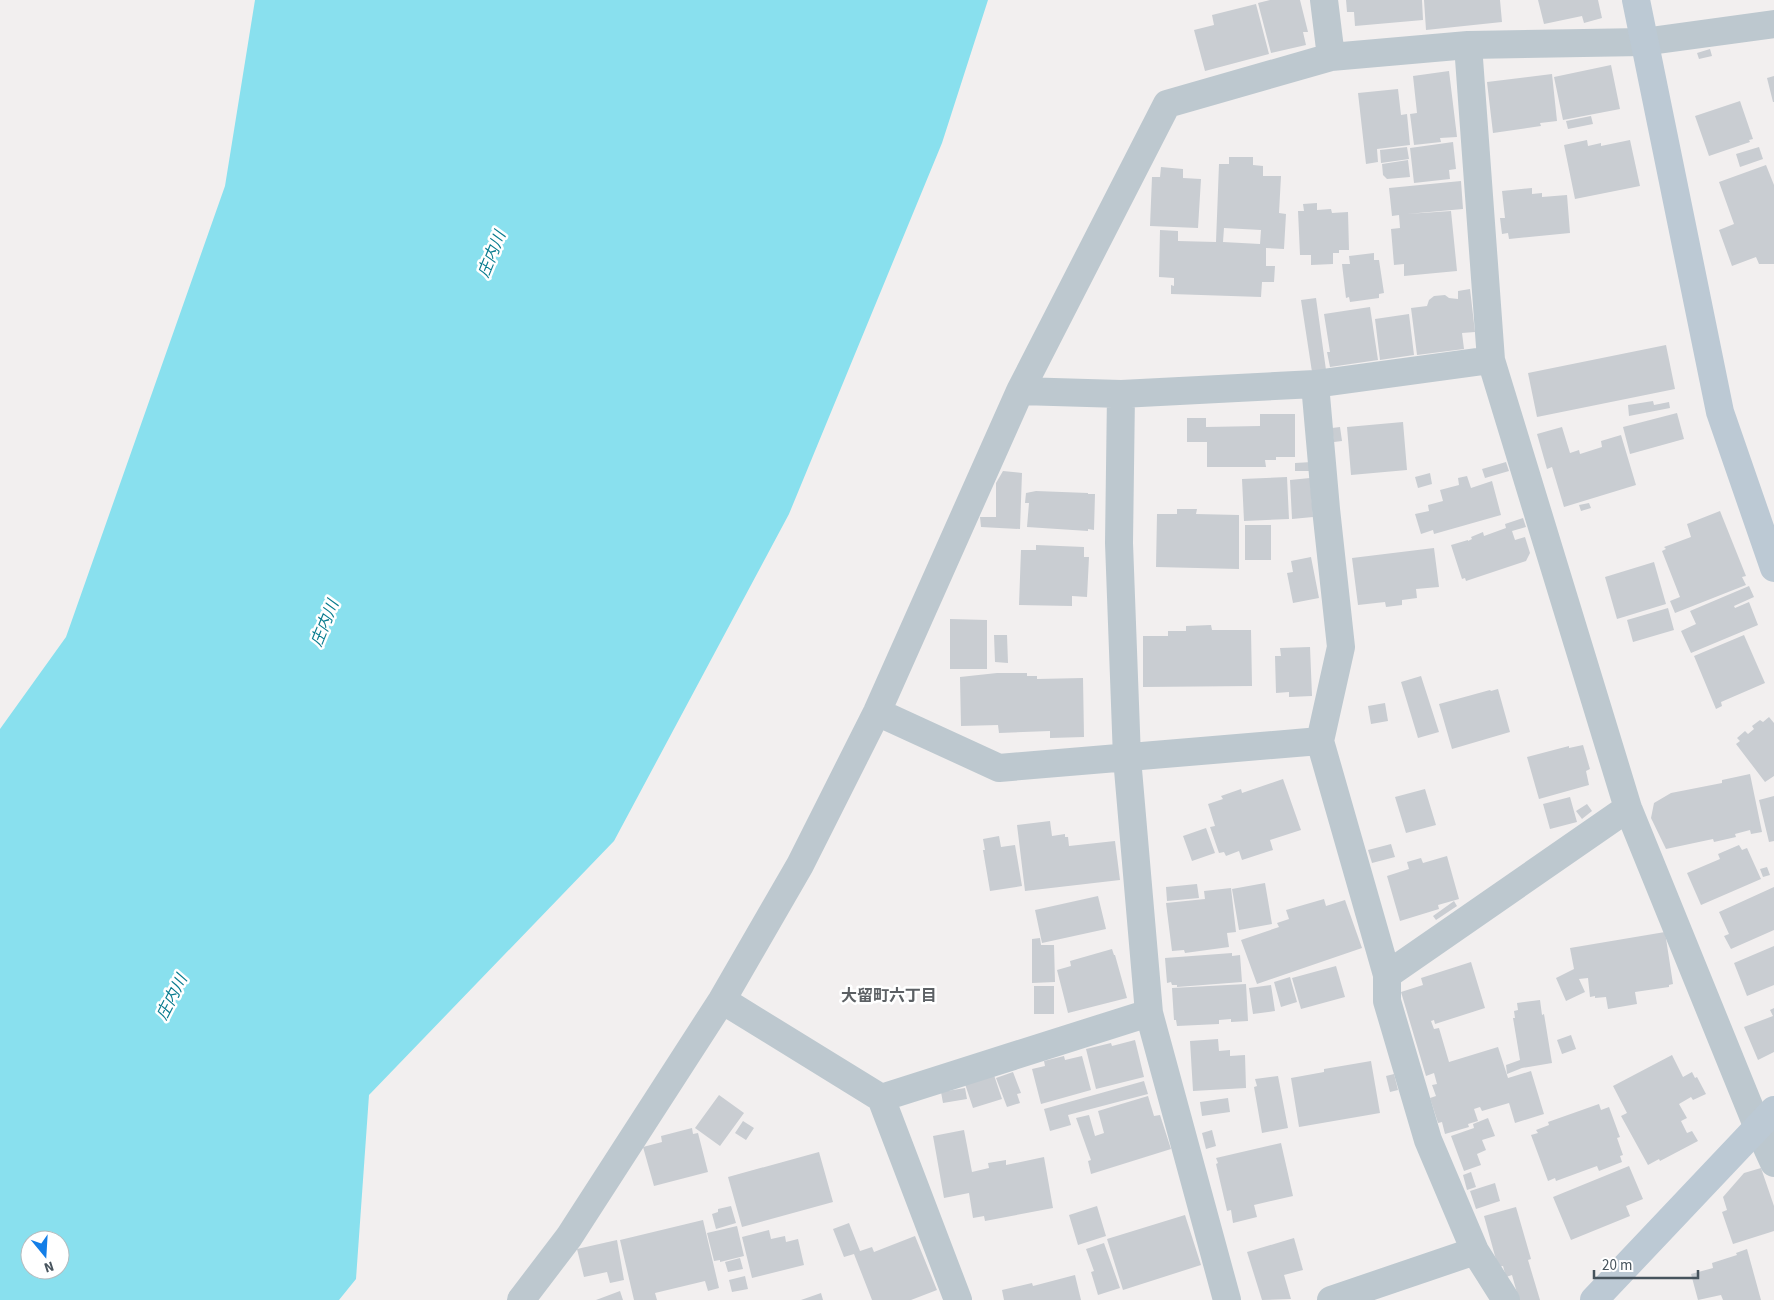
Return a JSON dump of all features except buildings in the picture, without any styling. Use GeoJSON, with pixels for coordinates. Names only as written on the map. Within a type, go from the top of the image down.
{"type":"FeatureCollection","features":[{"type":"Feature","properties":{"kind":"street"},"geometry":{"type":"LineString","coordinates":[[1324,0],[1331,57]]}},
{"type":"Feature","properties":{"kind":"street"},"geometry":{"type":"LineString","coordinates":[[1636,0],[1643,42],[1720,412],[1774,568]]}},
{"type":"Feature","properties":{"kind":"street"},"geometry":{"type":"LineString","coordinates":[[521,1300],[568,1236],[722,1000],[800,865],[877,712],[1020,391],[1167,104],[1331,57],[1468,45],[1643,42],[1774,24]]}},
{"type":"Feature","properties":{"kind":"street"},"geometry":{"type":"LineString","coordinates":[[1468,45],[1491,360],[1628,808],[1766,1119],[1774,1163]]}},
{"type":"Feature","properties":{"kind":"street"},"geometry":{"type":"LineString","coordinates":[[1020,391],[1121,394],[1315,384],[1491,360]]}},
{"type":"Feature","properties":{"kind":"street"},"geometry":{"type":"LineString","coordinates":[[1315,384],[1341,647],[1320,741],[1387,975],[1387,1001],[1428,1140],[1475,1251],[1506,1300]]}},
{"type":"Feature","properties":{"kind":"street"},"geometry":{"type":"LineString","coordinates":[[1121,394],[1119,543],[1127,758],[1149,1013],[1227,1300]]}},
{"type":"Feature","properties":{"kind":"street"},"geometry":{"type":"LineString","coordinates":[[877,712],[999,768],[1320,741]]}},
{"type":"Feature","properties":{"kind":"street"},"geometry":{"type":"LineString","coordinates":[[1387,975],[1628,808]]}},
{"type":"Feature","properties":{"kind":"street"},"geometry":{"type":"LineString","coordinates":[[722,1000],[881,1098],[958,1300]]}},
{"type":"Feature","properties":{"kind":"street"},"geometry":{"type":"LineString","coordinates":[[881,1098],[1149,1013]]}},
{"type":"Feature","properties":{"kind":"street"},"geometry":{"type":"LineString","coordinates":[[1594,1300],[1766,1119]]}},
{"type":"Feature","properties":{"kind":"street"},"geometry":{"type":"LineString","coordinates":[[1331,1300],[1475,1251]]}},
{"type":"Feature","properties":{"kind":"water","name":"庄内川"},"geometry":{"type":"Polygon","coordinates":[[[255,0],[988,0],[942,143],[789,514],[614,841],[369,1095],[356,1279],[339,1300],[0,1300],[0,729],[66,637],[225,186],[255,0]]]}},
{"type":"Feature","properties":{"kind":"district","name":"大留町六丁目"},"geometry":{"type":"Point","coordinates":[889,995]}}]}
